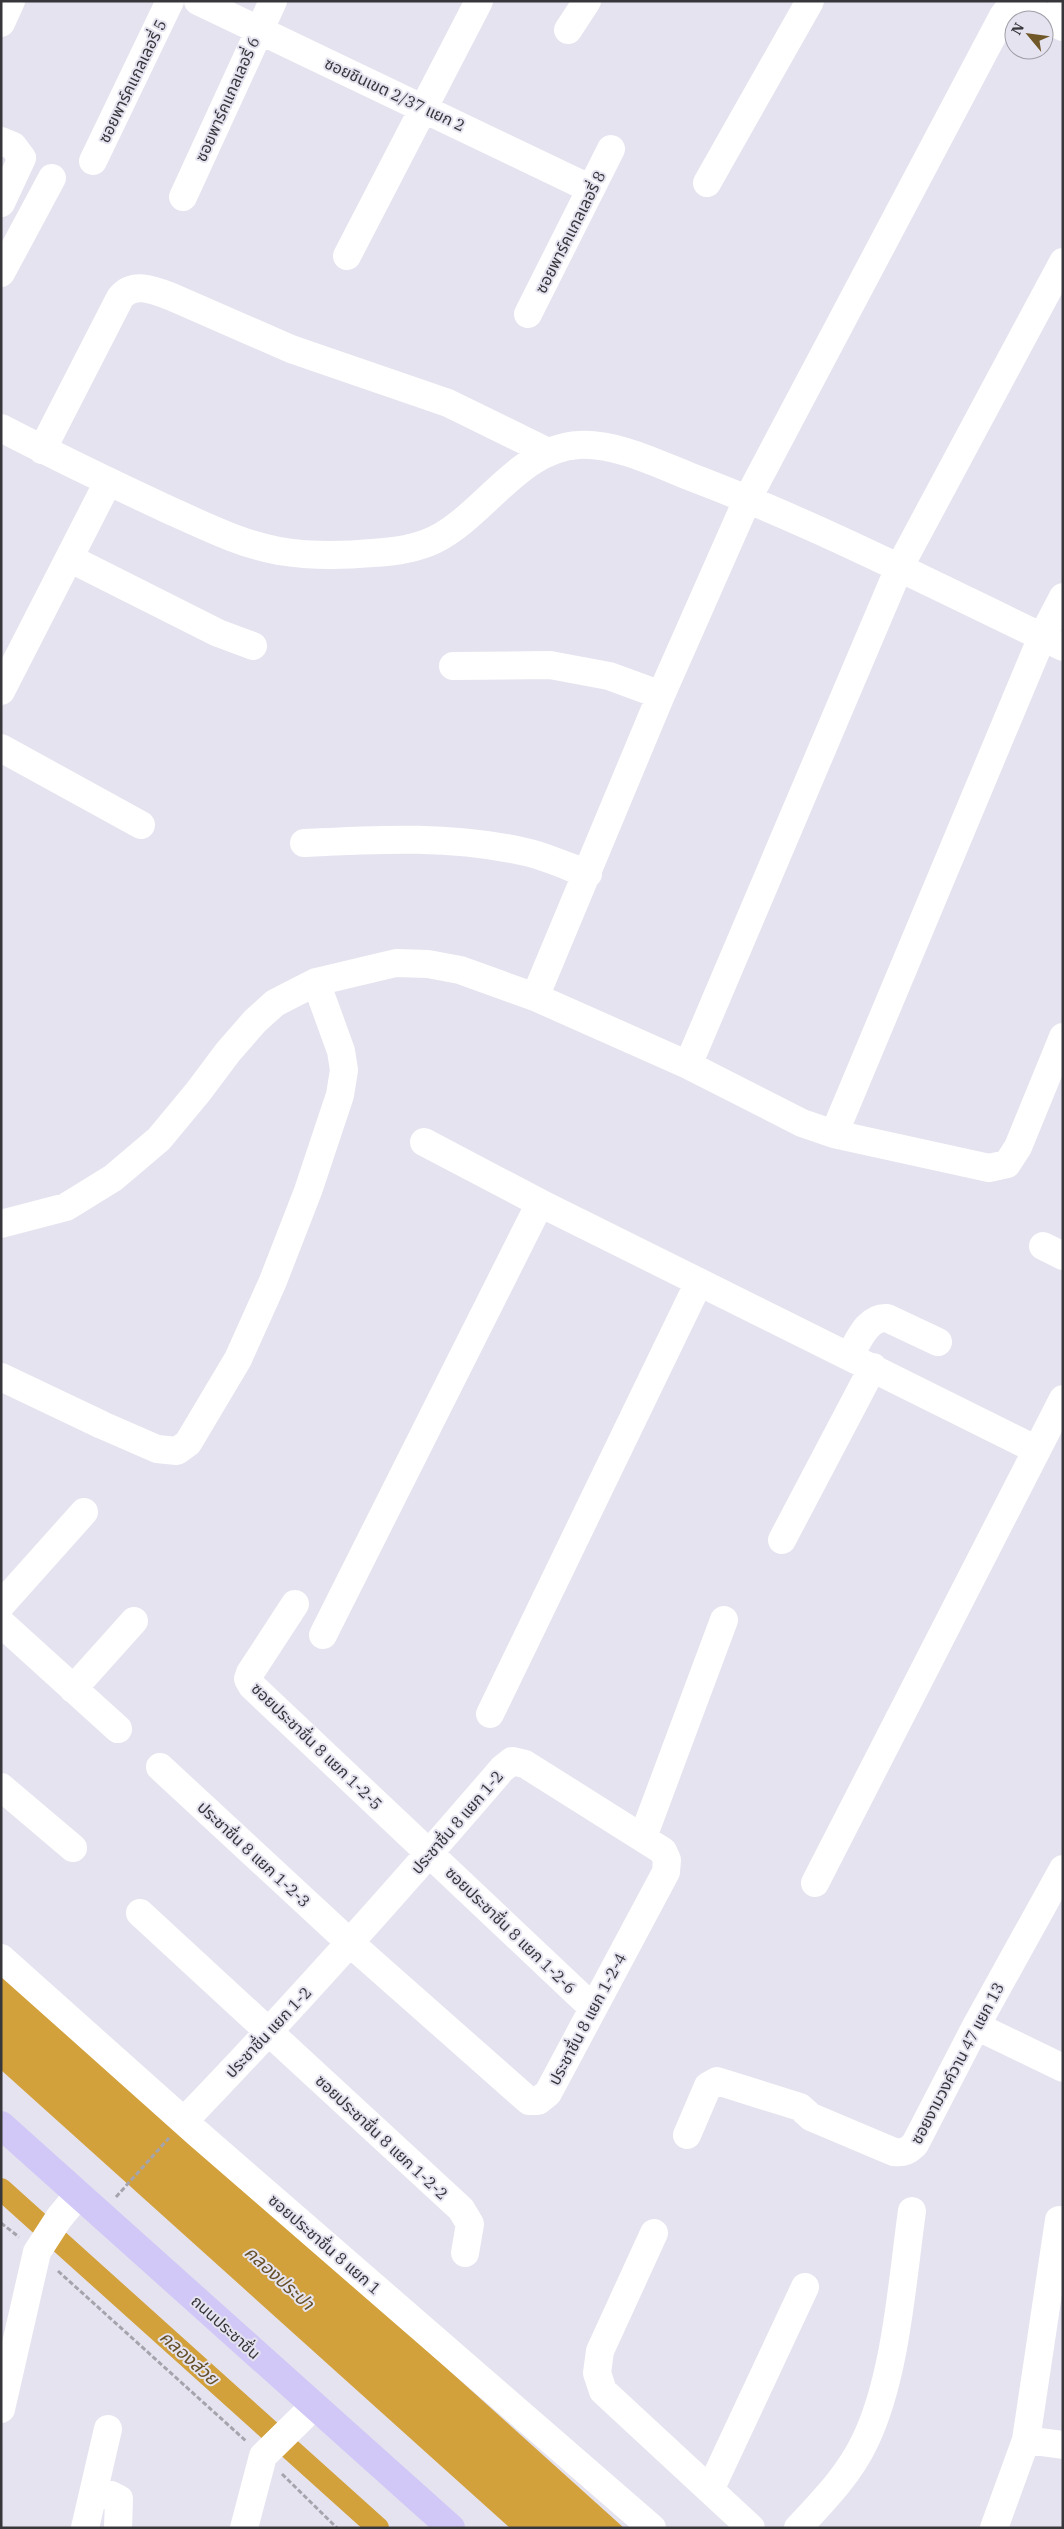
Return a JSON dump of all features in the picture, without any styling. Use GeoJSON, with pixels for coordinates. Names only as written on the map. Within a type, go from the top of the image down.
{"type":"FeatureCollection","features":[{"type":"Feature","properties":{"kind":"main road","name":"ถนนประชาชื่น"},"geometry":{"type":"LineString","coordinates":[[1,2125],[78,2195],[305,2415],[451,2528]]}},
{"type":"Feature","properties":{"kind":"street"},"geometry":{"type":"LineString","coordinates":[[1,23],[11,1]]}},
{"type":"Feature","properties":{"kind":"street","name":"ซอยพาร์คแกลเลอรี่ 5"},"geometry":{"type":"LineString","coordinates":[[93,161],[170,1]]}},
{"type":"Feature","properties":{"kind":"street","name":"ซอยชินเขต 2/37 แยก 2"},"geometry":{"type":"LineString","coordinates":[[198,1],[424,107],[591,189]]}},
{"type":"Feature","properties":{"kind":"street","name":"ซอยพาร์คแกลเลอรี่ 6"},"geometry":{"type":"LineString","coordinates":[[183,196],[273,1]]}},
{"type":"Feature","properties":{"kind":"street"},"geometry":{"type":"LineString","coordinates":[[347,256],[479,1]]}},
{"type":"Feature","properties":{"kind":"street"},"geometry":{"type":"LineString","coordinates":[[568,30],[587,1]]}},
{"type":"Feature","properties":{"kind":"street"},"geometry":{"type":"LineString","coordinates":[[707,183],[810,1]]}},
{"type":"Feature","properties":{"kind":"street"},"geometry":{"type":"LineString","coordinates":[[536,997],[661,695],[748,498],[1003,16],[1010,7],[1027,8],[1063,27]]}},
{"type":"Feature","properties":{"kind":"street"},"geometry":{"type":"LineString","coordinates":[[1,141],[13,146],[22,158],[1,202]]}},
{"type":"Feature","properties":{"kind":"street","name":"ซอยพาร์คแกลเลอรี่ 8"},"geometry":{"type":"LineString","coordinates":[[528,314],[612,149]]}},
{"type":"Feature","properties":{"kind":"street"},"geometry":{"type":"LineString","coordinates":[[1,273],[52,178]]}},
{"type":"Feature","properties":{"kind":"street"},"geometry":{"type":"LineString","coordinates":[[688,1065],[899,568],[1063,262]]}},
{"type":"Feature","properties":{"kind":"street"},"geometry":{"type":"LineString","coordinates":[[42,450],[120,298],[126,290],[139,288],[155,290],[172,296],[291,349],[448,403],[548,452]]}},
{"type":"Feature","properties":{"kind":"street"},"geometry":{"type":"LineString","coordinates":[[1,428],[108,482],[231,538],[277,550],[312,555],[399,551],[434,540],[483,504],[518,472],[548,452],[577,445],[600,446],[645,459],[748,498],[1052,642]]}},
{"type":"Feature","properties":{"kind":"street"},"geometry":{"type":"LineString","coordinates":[[1,691],[108,482]]}},
{"type":"Feature","properties":{"kind":"street"},"geometry":{"type":"LineString","coordinates":[[69,558],[218,633],[253,646]]}},
{"type":"Feature","properties":{"kind":"street"},"geometry":{"type":"LineString","coordinates":[[834,1134],[1052,642],[1063,597]]}},
{"type":"Feature","properties":{"kind":"street"},"geometry":{"type":"LineString","coordinates":[[453,666],[550,665],[609,676],[661,695]]}},
{"type":"Feature","properties":{"kind":"street"},"geometry":{"type":"LineString","coordinates":[[1,748],[141,825]]}},
{"type":"Feature","properties":{"kind":"street"},"geometry":{"type":"LineString","coordinates":[[304,843],[403,838],[483,844],[532,854],[588,874]]}},
{"type":"Feature","properties":{"kind":"street"},"geometry":{"type":"LineString","coordinates":[[1,1224],[66,1207],[113,1178],[159,1139],[256,1021],[275,1003],[316,982],[396,963],[428,964],[460,970],[536,997],[688,1065],[802,1123],[834,1134],[990,1168],[1007,1164],[1018,1147],[1063,1037]]}},
{"type":"Feature","properties":{"kind":"street"},"geometry":{"type":"LineString","coordinates":[[1,1377],[157,1449],[177,1451],[188,1443],[238,1359],[273,1281],[308,1191],[340,1095],[344,1070],[341,1051],[316,982]]}},
{"type":"Feature","properties":{"kind":"street"},"geometry":{"type":"LineString","coordinates":[[424,1142],[540,1203],[862,1361],[1037,1450]]}},
{"type":"Feature","properties":{"kind":"street"},"geometry":{"type":"LineString","coordinates":[[323,1635],[540,1203]]}},
{"type":"Feature","properties":{"kind":"street"},"geometry":{"type":"LineString","coordinates":[[490,1714],[699,1282]]}},
{"type":"Feature","properties":{"kind":"street"},"geometry":{"type":"LineString","coordinates":[[782,1540],[862,1361],[870,1323],[878,1318],[887,1318],[938,1342]]}},
{"type":"Feature","properties":{"kind":"street"},"geometry":{"type":"LineString","coordinates":[[816,1883],[1063,1399]]}},
{"type":"Feature","properties":{"kind":"street"},"geometry":{"type":"LineString","coordinates":[[1,1605],[84,1512]]}},
{"type":"Feature","properties":{"kind":"street","name":"ซอยประชาชื่น 8 แยก 1-2-5"},"geometry":{"type":"LineString","coordinates":[[295,1604],[256,1662],[248,1679],[252,1686],[430,1852]]}},
{"type":"Feature","properties":{"kind":"street"},"geometry":{"type":"LineString","coordinates":[[643,1837],[724,1620]]}},
{"type":"Feature","properties":{"kind":"street"},"geometry":{"type":"LineString","coordinates":[[73,1689],[134,1621]]}},
{"type":"Feature","properties":{"kind":"street"},"geometry":{"type":"LineString","coordinates":[[1,1623],[118,1729]]}},
{"type":"Feature","properties":{"kind":"street","name":"ประชาชื่น 8 แยก 1-2"},"geometry":{"type":"LineString","coordinates":[[349,1942],[512,1761],[525,1764],[643,1837],[666,1856],[666,1872]]}},
{"type":"Feature","properties":{"kind":"street","name":"ประชาชื่น 8 แยก 1-2-3"},"geometry":{"type":"LineString","coordinates":[[160,1767],[349,1942]]}},
{"type":"Feature","properties":{"kind":"street"},"geometry":{"type":"LineString","coordinates":[[1,1787],[73,1848]]}},
{"type":"Feature","properties":{"kind":"street","name":"ซอยประชาชื่น 8 แยก 1-2-6"},"geometry":{"type":"LineString","coordinates":[[430,1852],[593,2008]]}},
{"type":"Feature","properties":{"kind":"street","name":"ซอยงามวงค์วาน 47 แยก 13"},"geometry":{"type":"LineString","coordinates":[[687,2135],[708,2086],[717,2081],[726,2082],[800,2107],[811,2117],[894,2152],[904,2153],[915,2144],[976,2026],[1063,1869]]}},
{"type":"Feature","properties":{"kind":"street","name":"ประชาชื่น 8 แยก 1-2-4"},"geometry":{"type":"LineString","coordinates":[[349,1942],[529,2101],[538,2102],[548,2093],[666,1872]]}},
{"type":"Feature","properties":{"kind":"street","name":"ซอยประชาชื่น 8 แยก 1-2-2"},"geometry":{"type":"LineString","coordinates":[[140,1914],[461,2210],[470,2224],[465,2253]]}},
{"type":"Feature","properties":{"kind":"street","name":"ประชาชื่น แยก 1-2"},"geometry":{"type":"LineString","coordinates":[[180,2126],[270,2032],[349,1942]]}},
{"type":"Feature","properties":{"kind":"street","name":"ซอยประชาชื่น 8 แยก 1"},"geometry":{"type":"LineString","coordinates":[[1,1958],[180,2126],[652,2528]]}},
{"type":"Feature","properties":{"kind":"street"},"geometry":{"type":"LineString","coordinates":[[976,2026],[1063,2068]]}},
{"type":"Feature","properties":{"kind":"street"},"geometry":{"type":"LineString","coordinates":[[1,2409],[40,2247],[59,2218],[78,2195]]}},
{"type":"Feature","properties":{"kind":"street"},"geometry":{"type":"LineString","coordinates":[[798,2528],[845,2476],[866,2441],[880,2398],[892,2351],[912,2211]]}},
{"type":"Feature","properties":{"kind":"street"},"geometry":{"type":"LineString","coordinates":[[994,2528],[1026,2440],[1059,2220]]}},
{"type":"Feature","properties":{"kind":"street"},"geometry":{"type":"LineString","coordinates":[[654,2233],[600,2351],[597,2373],[603,2391],[751,2528]]}},
{"type":"Feature","properties":{"kind":"street"},"geometry":{"type":"LineString","coordinates":[[710,2490],[805,2287]]}},
{"type":"Feature","properties":{"kind":"street"},"geometry":{"type":"LineString","coordinates":[[244,2528],[263,2456],[305,2415]]}},
{"type":"Feature","properties":{"kind":"street"},"geometry":{"type":"LineString","coordinates":[[85,2528],[108,2429]]}},
{"type":"Feature","properties":{"kind":"street"},"geometry":{"type":"LineString","coordinates":[[1026,2440],[1063,2445]]}},
{"type":"Feature","properties":{"kind":"street"},"geometry":{"type":"LineString","coordinates":[[93,2495],[111,2495],[119,2499],[118,2528]]}},
{"type":"Feature","properties":{"kind":"path"},"geometry":{"type":"LineString","coordinates":[[125,2186],[180,2126]]}},
{"type":"Feature","properties":{"kind":"path"},"geometry":{"type":"LineString","coordinates":[[1,2223],[40,2247],[337,2528]]}},
{"type":"Feature","properties":{"kind":"water","name":"คลองประปา"},"geometry":{"type":"Polygon","coordinates":[[[1,1967],[624,2528],[510,2528],[1,2070],[1,1967]]]}},
{"type":"Feature","properties":{"kind":"waterway","name":"คลองส่วย"},"geometry":{"type":"LineString","coordinates":[[1,2189],[378,2528]]}}]}
